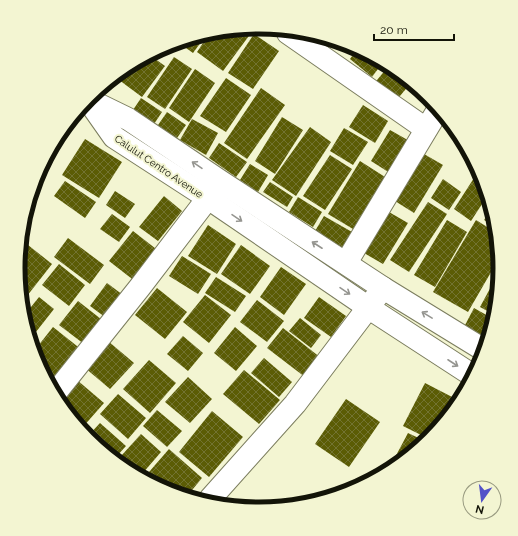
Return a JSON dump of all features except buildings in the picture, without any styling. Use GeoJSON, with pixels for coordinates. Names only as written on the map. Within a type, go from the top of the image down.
{"type":"FeatureCollection","features":[{"type":"Feature","properties":{"kind":"street"},"geometry":{"type":"LineString","coordinates":[[293,36],[426,129]]}},
{"type":"Feature","properties":{"kind":"street","name":"Calulut Centro Avenue"},"geometry":{"type":"LineString","coordinates":[[92,105],[114,137],[214,190],[346,264],[479,347]]}},
{"type":"Feature","properties":{"kind":"street"},"geometry":{"type":"LineString","coordinates":[[346,264],[435,114]]}},
{"type":"Feature","properties":{"kind":"street"},"geometry":{"type":"LineString","coordinates":[[59,389],[140,287],[214,190]]}},
{"type":"Feature","properties":{"kind":"street","name":"Calulut Centro Avenue"},"geometry":{"type":"LineString","coordinates":[[214,190],[369,308],[468,373]]}},
{"type":"Feature","properties":{"kind":"street"},"geometry":{"type":"LineString","coordinates":[[211,498],[295,404],[383,288]]}}]}
